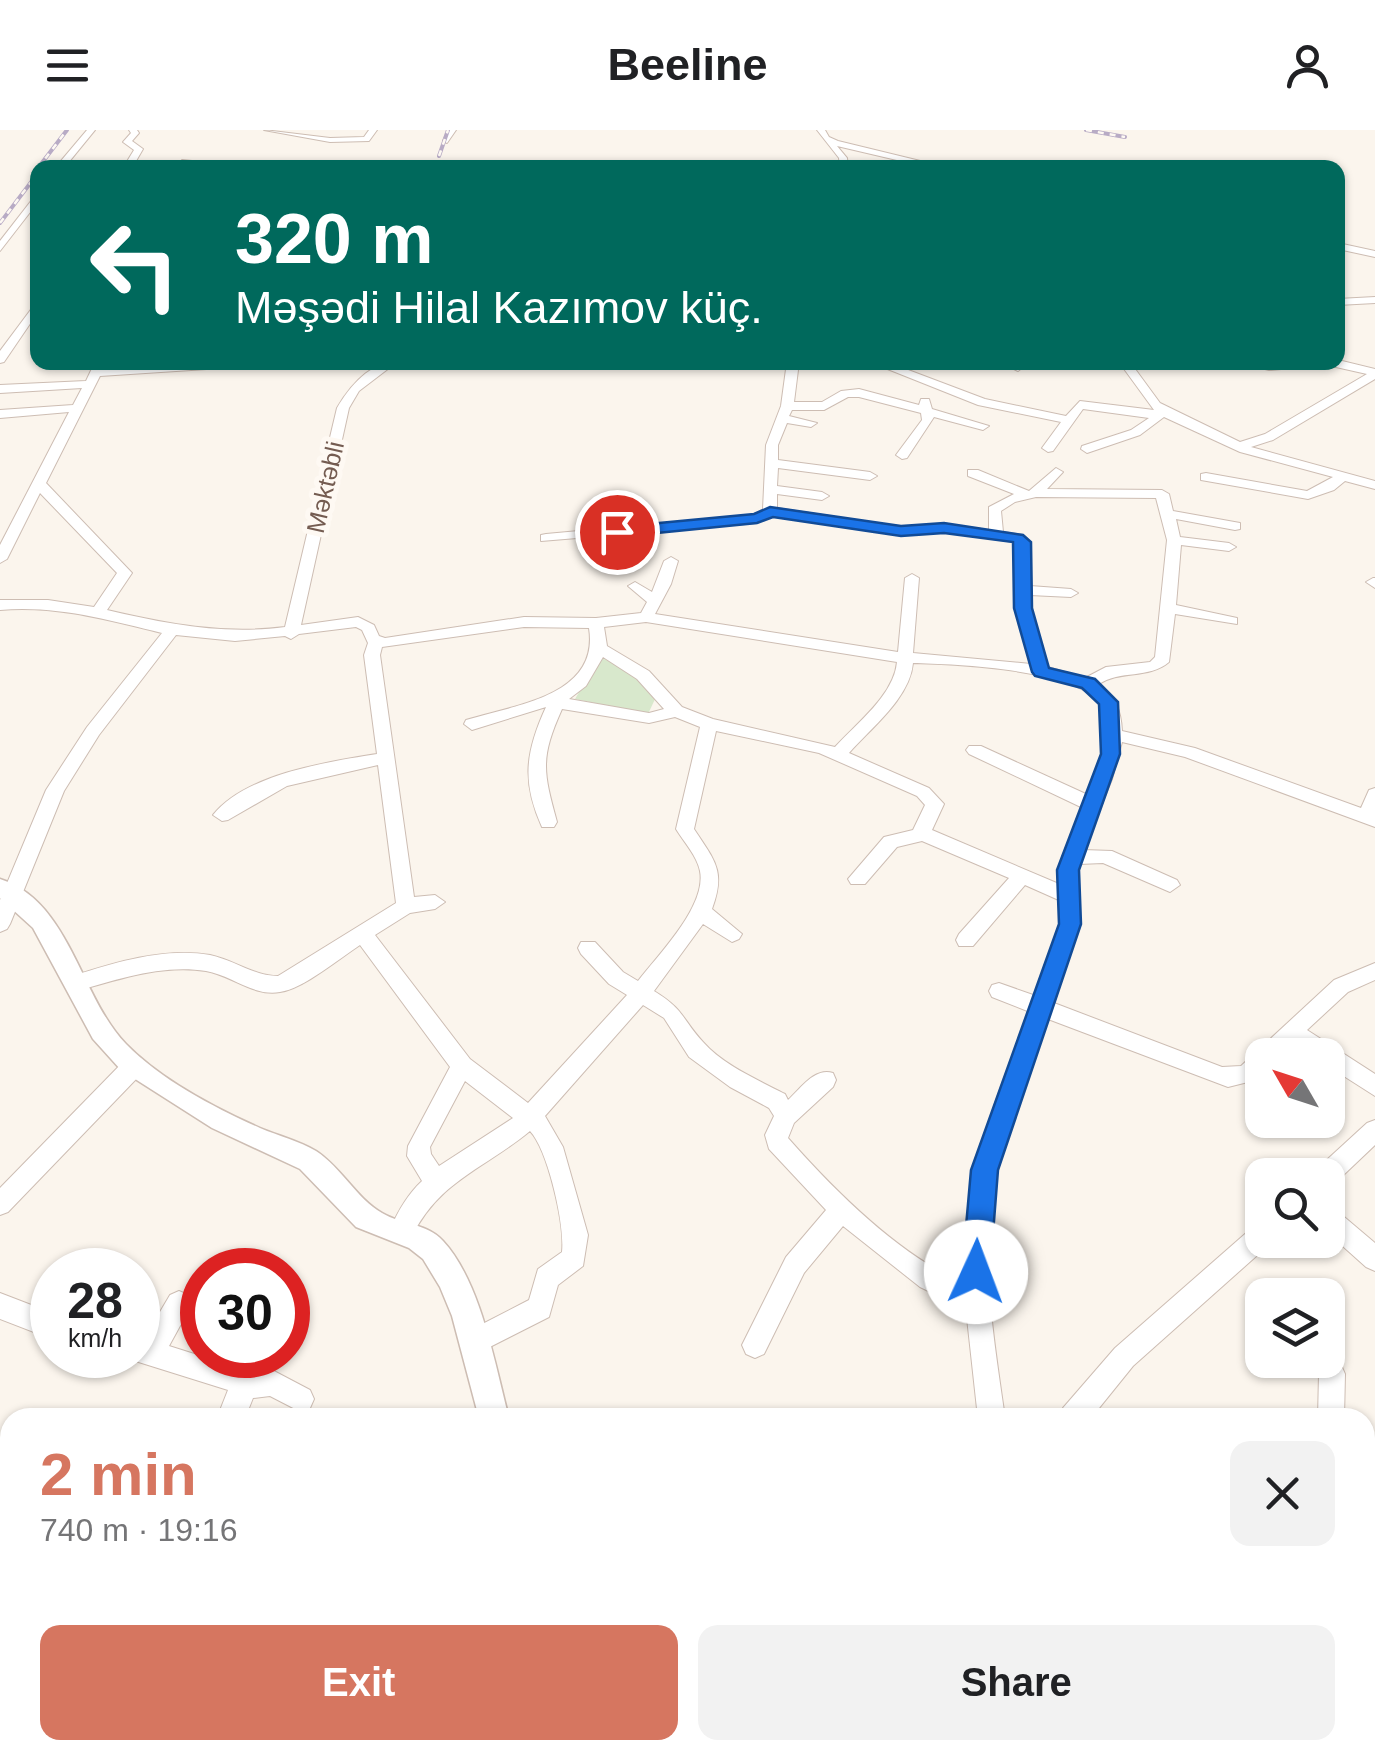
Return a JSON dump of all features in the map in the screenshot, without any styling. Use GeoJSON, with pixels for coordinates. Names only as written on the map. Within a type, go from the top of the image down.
{"type":"FeatureCollection","features":[{"type":"Feature","properties":{"kind":"street"},"geometry":{"type":"LineString","coordinates":[[66,160],[90,130]]}},
{"type":"Feature","properties":{"kind":"street"},"geometry":{"type":"LineString","coordinates":[[131,160],[139,149],[127,142],[134,136],[133,130]]}},
{"type":"Feature","properties":{"kind":"street"},"geometry":{"type":"LineString","coordinates":[[268,130],[336,140],[366,139],[374,130]]}},
{"type":"Feature","properties":{"kind":"street"},"geometry":{"type":"LineString","coordinates":[[447,141],[452,130]]}},
{"type":"Feature","properties":{"kind":"street"},"geometry":{"type":"LineString","coordinates":[[820,130],[835,143],[910,160]]}},
{"type":"Feature","properties":{"kind":"street"},"geometry":{"type":"LineString","coordinates":[[835,143],[832,146],[843,160]]}},
{"type":"Feature","properties":{"kind":"street"},"geometry":{"type":"LineString","coordinates":[[0,248],[30,206]]}},
{"type":"Feature","properties":{"kind":"street"},"geometry":{"type":"LineString","coordinates":[[1345,248],[1375,254]]}},
{"type":"Feature","properties":{"kind":"street"},"geometry":{"type":"LineString","coordinates":[[1345,302],[1375,300]]}},
{"type":"Feature","properties":{"kind":"street"},"geometry":{"type":"LineString","coordinates":[[0,360],[30,314]]}},
{"type":"Feature","properties":{"kind":"street"},"geometry":{"type":"LineString","coordinates":[[1345,366],[1375,373]]}},
{"type":"Feature","properties":{"kind":"street"},"geometry":{"type":"LineString","coordinates":[[0,390],[96,373],[142,370]]}},
{"type":"Feature","properties":{"kind":"street","name":"Məktəbli"},"geometry":{"type":"LineString","coordinates":[[291,634],[342,408],[354,389],[381,370]]}},
{"type":"Feature","properties":{"kind":"street"},"geometry":{"type":"LineString","coordinates":[[770,512],[770,462],[774,436],[785,413],[792,370]]}},
{"type":"Feature","properties":{"kind":"street"},"geometry":{"type":"LineString","coordinates":[[896,370],[1003,408],[1068,420]]}},
{"type":"Feature","properties":{"kind":"street"},"geometry":{"type":"LineString","coordinates":[[1130,370],[1162,414]]}},
{"type":"Feature","properties":{"kind":"street"},"geometry":{"type":"LineString","coordinates":[[0,559],[96,373]]}},
{"type":"Feature","properties":{"kind":"street"},"geometry":{"type":"LineString","coordinates":[[1240,446],[1269,438],[1375,373]]}},
{"type":"Feature","properties":{"kind":"street"},"geometry":{"type":"LineString","coordinates":[[902,455],[928,420],[926,399],[938,387]]}},
{"type":"Feature","properties":{"kind":"street"},"geometry":{"type":"LineString","coordinates":[[785,413],[824,406],[852,393],[984,426]]}},
{"type":"Feature","properties":{"kind":"street"},"geometry":{"type":"LineString","coordinates":[[1048,448],[1082,404],[1162,414],[1240,446],[1375,486]]}},
{"type":"Feature","properties":{"kind":"street"},"geometry":{"type":"LineString","coordinates":[[0,414],[78,408]]}},
{"type":"Feature","properties":{"kind":"street"},"geometry":{"type":"LineString","coordinates":[[0,432],[20,413]]}},
{"type":"Feature","properties":{"kind":"street"},"geometry":{"type":"LineString","coordinates":[[785,413],[811,424]]}},
{"type":"Feature","properties":{"kind":"street"},"geometry":{"type":"LineString","coordinates":[[1087,449],[1138,432],[1162,414]]}},
{"type":"Feature","properties":{"kind":"street"},"geometry":{"type":"LineString","coordinates":[[770,462],[870,476]]}},
{"type":"Feature","properties":{"kind":"street"},"geometry":{"type":"LineString","coordinates":[[996,533],[994,510],[1030,494],[1056,472]]}},
{"type":"Feature","properties":{"kind":"street"},"geometry":{"type":"LineString","coordinates":[[972,473],[1030,494],[1162,494],[1174,540],[1159,664],[1119,668],[1089,683]]}},
{"type":"Feature","properties":{"kind":"street"},"geometry":{"type":"LineString","coordinates":[[1206,477],[1308,495],[1329,487],[1342,476]]}},
{"type":"Feature","properties":{"kind":"street"},"geometry":{"type":"LineString","coordinates":[[40,486],[126,573],[98,612]]}},
{"type":"Feature","properties":{"kind":"street"},"geometry":{"type":"LineString","coordinates":[[769,489],[822,496]]}},
{"type":"Feature","properties":{"kind":"street"},"geometry":{"type":"LineString","coordinates":[[546,538],[757,518],[770,512],[901,531],[944,528],[996,533],[1022,542],[1026,624],[1041,672]]}},
{"type":"Feature","properties":{"kind":"street"},"geometry":{"type":"LineString","coordinates":[[1168,514],[1235,526]]}},
{"type":"Feature","properties":{"kind":"street"},"geometry":{"type":"LineString","coordinates":[[1174,540],[1229,548]]}},
{"type":"Feature","properties":{"kind":"street"},"geometry":{"type":"LineString","coordinates":[[649,608],[664,584],[670,561]]}},
{"type":"Feature","properties":{"kind":"street"},"geometry":{"type":"LineString","coordinates":[[839,753],[891,696],[904,672],[912,578]]}},
{"type":"Feature","properties":{"kind":"street"},"geometry":{"type":"LineString","coordinates":[[635,586],[649,608]]}},
{"type":"Feature","properties":{"kind":"street"},"geometry":{"type":"LineString","coordinates":[[1022,590],[1072,593]]}},
{"type":"Feature","properties":{"kind":"street"},"geometry":{"type":"LineString","coordinates":[[0,605],[98,612],[172,630],[250,637],[358,622],[369,628],[376,642],[372,654],[406,906]]}},
{"type":"Feature","properties":{"kind":"street"},"geometry":{"type":"LineString","coordinates":[[376,642],[524,622],[596,623],[649,608],[904,658],[1041,672],[1089,683],[1109,702],[1112,734],[1104,780],[1072,857],[1070,924],[984,1170],[978,1212],[977,1300],[991,1408]]}},
{"type":"Feature","properties":{"kind":"street"},"geometry":{"type":"LineString","coordinates":[[1168,608],[1232,621]]}},
{"type":"Feature","properties":{"kind":"street"},"geometry":{"type":"LineString","coordinates":[[548,822],[535,776],[540,742],[558,701],[580,682],[600,648],[596,623]]}},
{"type":"Feature","properties":{"kind":"street"},"geometry":{"type":"LineString","coordinates":[[0,924],[6,891],[55,790],[93,731],[172,630]]}},
{"type":"Feature","properties":{"kind":"street"},"geometry":{"type":"LineString","coordinates":[[600,648],[644,675],[676,712],[709,724],[839,753],[931,796],[934,808],[922,827],[923,834]]}},
{"type":"Feature","properties":{"kind":"street"},"geometry":{"type":"LineString","coordinates":[[472,724],[538,702],[558,701],[649,718],[676,712]]}},
{"type":"Feature","properties":{"kind":"street"},"geometry":{"type":"LineString","coordinates":[[402,1230],[410,1210],[434,1181],[504,1138],[531,1115],[643,992],[702,912],[710,864],[686,829],[709,724]]}},
{"type":"Feature","properties":{"kind":"street"},"geometry":{"type":"LineString","coordinates":[[1112,734],[1189,752],[1371,819],[1375,794]]}},
{"type":"Feature","properties":{"kind":"street"},"geometry":{"type":"LineString","coordinates":[[974,750],[1093,805]]}},
{"type":"Feature","properties":{"kind":"street"},"geometry":{"type":"LineString","coordinates":[[222,816],[255,790],[276,781],[385,758]]}},
{"type":"Feature","properties":{"kind":"street"},"geometry":{"type":"LineString","coordinates":[[858,879],[891,842],[923,834],[1068,896]]}},
{"type":"Feature","properties":{"kind":"street"},"geometry":{"type":"LineString","coordinates":[[1072,857],[1106,856],[1170,885]]}},
{"type":"Feature","properties":{"kind":"street"},"geometry":{"type":"LineString","coordinates":[[966,940],[1021,877]]}},
{"type":"Feature","properties":{"kind":"street"},"geometry":{"type":"LineString","coordinates":[[6,891],[50,930],[96,1022],[115,1049],[134,1066],[222,1120],[308,1160],[334,1181],[373,1223],[414,1235],[440,1259],[474,1342],[491,1408]]}},
{"type":"Feature","properties":{"kind":"street"},"geometry":{"type":"LineString","coordinates":[[77,984],[147,965],[187,962],[223,967],[271,986],[282,984],[406,906],[436,902]]}},
{"type":"Feature","properties":{"kind":"street"},"geometry":{"type":"LineString","coordinates":[[702,912],[732,934]]}},
{"type":"Feature","properties":{"kind":"street"},"geometry":{"type":"LineString","coordinates":[[363,934],[462,1066],[531,1115],[552,1147],[577,1248],[574,1258],[546,1278],[540,1308],[474,1342]]}},
{"type":"Feature","properties":{"kind":"street"},"geometry":{"type":"LineString","coordinates":[[588,948],[616,978],[643,992],[677,1018],[697,1051],[777,1101],[786,1116]]}},
{"type":"Feature","properties":{"kind":"street"},"geometry":{"type":"LineString","coordinates":[[1284,1038],[1342,986],[1375,972]]}},
{"type":"Feature","properties":{"kind":"street"},"geometry":{"type":"LineString","coordinates":[[1000,991],[1221,1076],[1245,1076]]}},
{"type":"Feature","properties":{"kind":"street"},"geometry":{"type":"LineString","coordinates":[[1292,1030],[1375,1086]]}},
{"type":"Feature","properties":{"kind":"street"},"geometry":{"type":"LineString","coordinates":[[0,1204],[134,1066]]}},
{"type":"Feature","properties":{"kind":"street"},"geometry":{"type":"LineString","coordinates":[[434,1181],[419,1156],[418,1146],[462,1066]]}},
{"type":"Feature","properties":{"kind":"street"},"geometry":{"type":"LineString","coordinates":[[825,1080],[786,1116],[776,1135],[777,1142],[842,1210],[946,1291],[977,1300]]}},
{"type":"Feature","properties":{"kind":"street"},"geometry":{"type":"LineString","coordinates":[[1345,1158],[1375,1130]]}},
{"type":"Feature","properties":{"kind":"street"},"geometry":{"type":"LineString","coordinates":[[755,1345],[794,1265],[842,1210]]}},
{"type":"Feature","properties":{"kind":"street"},"geometry":{"type":"LineString","coordinates":[[1345,1233],[1375,1259]]}},
{"type":"Feature","properties":{"kind":"street"},"geometry":{"type":"LineString","coordinates":[[1081,1408],[1124,1357],[1245,1250]]}},
{"type":"Feature","properties":{"kind":"street"},"geometry":{"type":"LineString","coordinates":[[160,1330],[179,1304]]}},
{"type":"Feature","properties":{"kind":"street"},"geometry":{"type":"LineString","coordinates":[[0,1306],[30,1318]]}},
{"type":"Feature","properties":{"kind":"street"},"geometry":{"type":"LineString","coordinates":[[160,1355],[227,1374],[242,1385],[272,1383],[301,1399]]}},
{"type":"Feature","properties":{"kind":"street"},"geometry":{"type":"LineString","coordinates":[[1331,1408],[1332,1378]]}},
{"type":"Feature","properties":{"kind":"street"},"geometry":{"type":"LineString","coordinates":[[237,1408],[242,1385]]}},
{"type":"Feature","properties":{"kind":"green space"},"geometry":{"type":"Polygon","coordinates":[[[600,657],[629,671],[656,697],[648,714],[575,699],[600,657]]]}},
{"type":"Feature","properties":{"kind":"railway"},"geometry":{"type":"LineString","coordinates":[[44,160],[67,130]]}},
{"type":"Feature","properties":{"kind":"railway"},"geometry":{"type":"LineString","coordinates":[[439,156],[448,130]]}},
{"type":"Feature","properties":{"kind":"railway"},"geometry":{"type":"LineString","coordinates":[[1086,130],[1125,137]]}},
{"type":"Feature","properties":{"kind":"railway"},"geometry":{"type":"LineString","coordinates":[[0,223],[30,184]]}},
{"type":"Feature","properties":{"kind":"route"},"geometry":{"type":"LineString","coordinates":[[617,532],[757,518],[770,512],[901,531],[944,528],[1018,538],[1022,542],[1023,608],[1041,672],[1089,683],[1109,702],[1112,734],[1104,780],[1068,870],[1070,924],[984,1170],[976,1272]]}}]}
